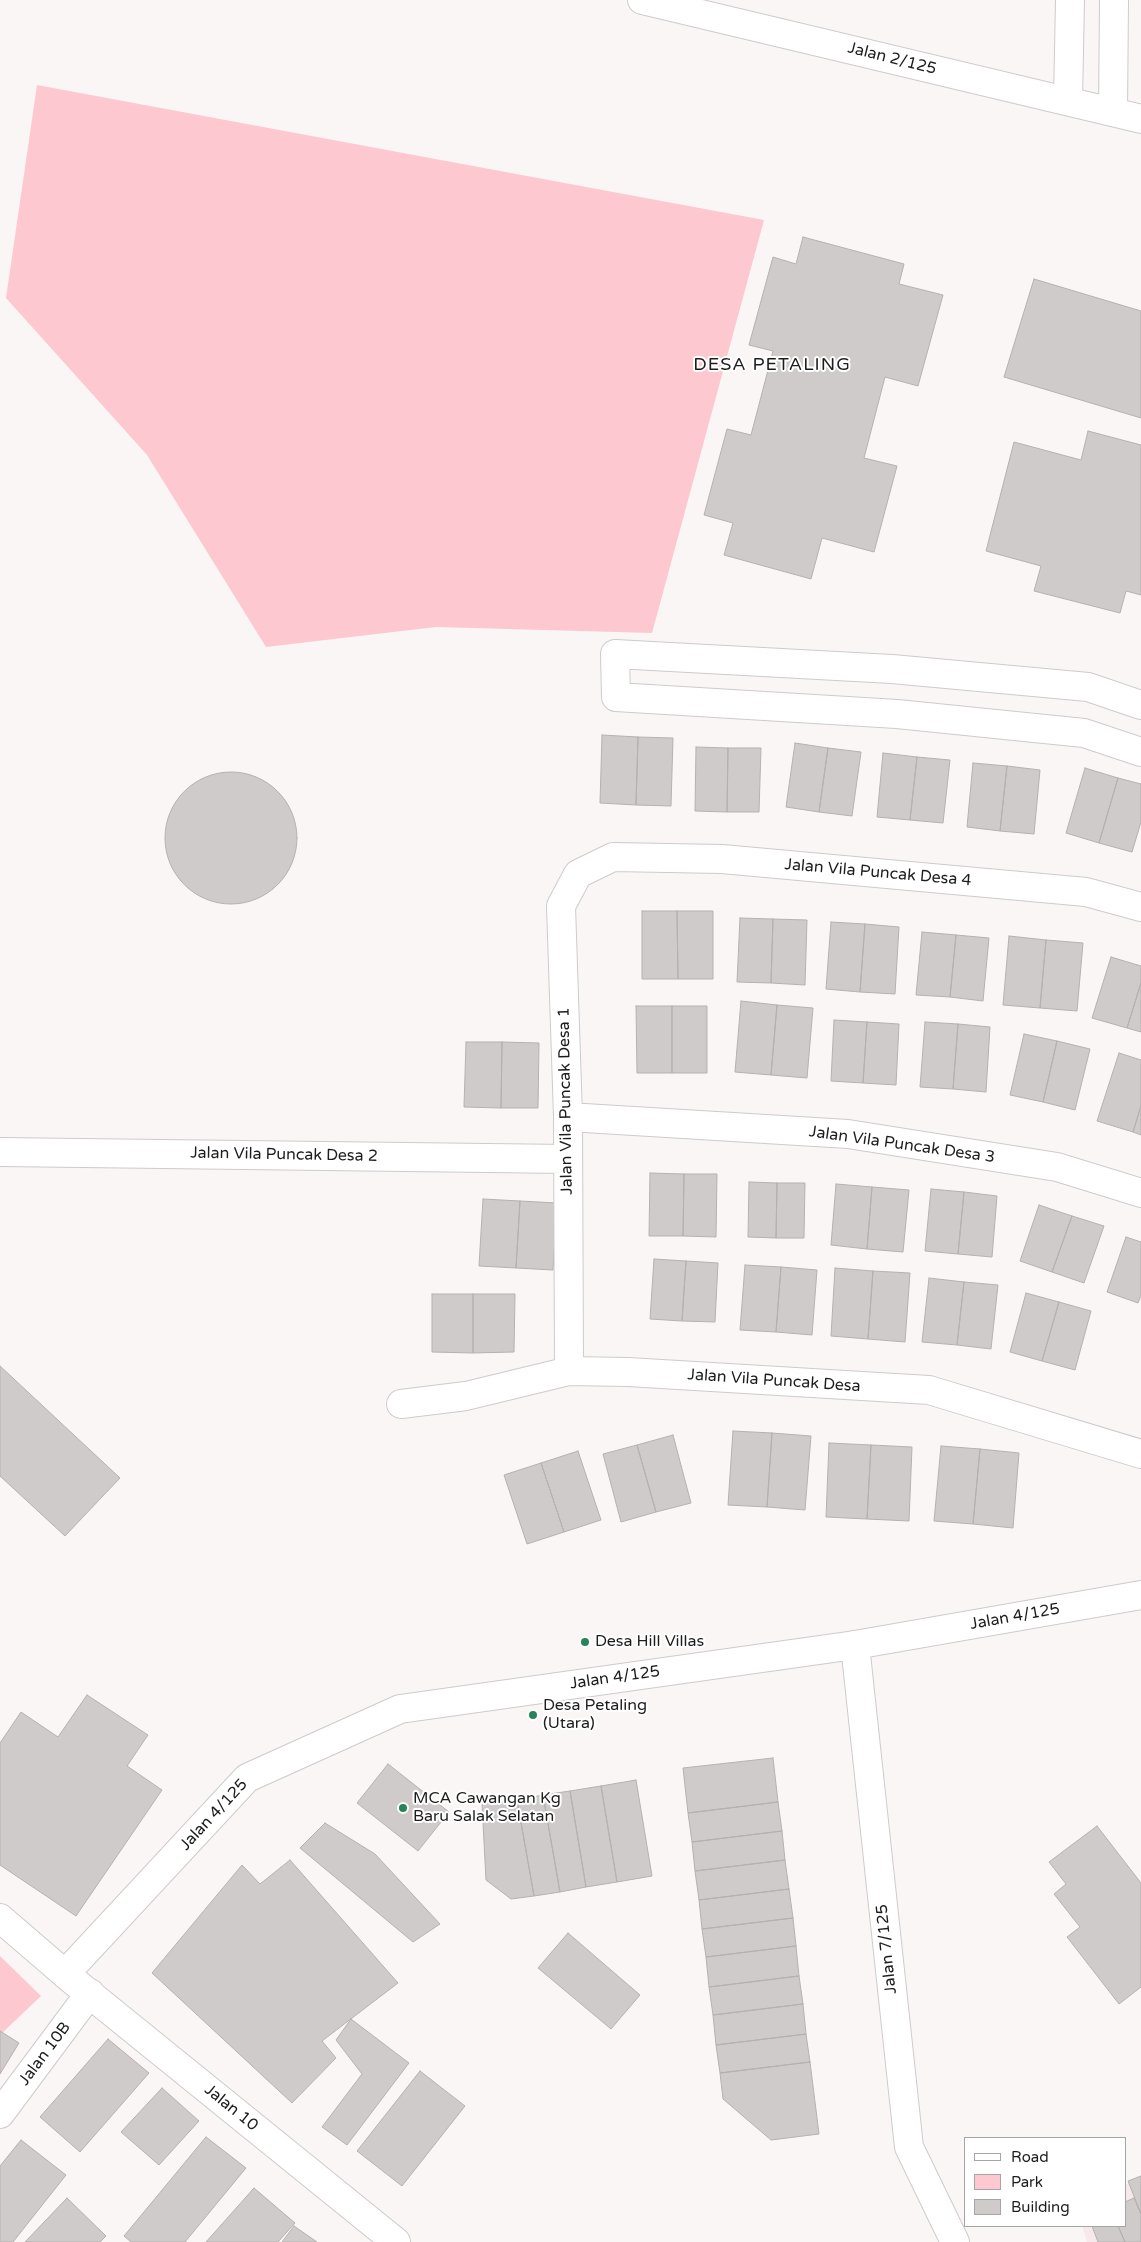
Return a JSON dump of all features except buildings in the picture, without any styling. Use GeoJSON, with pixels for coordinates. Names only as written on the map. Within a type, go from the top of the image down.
{"type":"FeatureCollection","features":[{"type":"Feature","properties":{"kind":"street","name":"Jalan 2/125"},"geometry":{"type":"LineString","coordinates":[[642,0],[1068,100],[1141,119]]}},
{"type":"Feature","properties":{"kind":"street"},"geometry":{"type":"LineString","coordinates":[[1068,100],[1070,0]]}},
{"type":"Feature","properties":{"kind":"street"},"geometry":{"type":"LineString","coordinates":[[1113,112],[1114,0]]}},
{"type":"Feature","properties":{"kind":"street"},"geometry":{"type":"LineString","coordinates":[[1141,705],[1088,687],[892,669],[615,654],[616,697],[897,714],[1084,732],[1141,752]]}},
{"type":"Feature","properties":{"kind":"street","name":"Jalan Vila Puncak Desa 4"},"geometry":{"type":"LineString","coordinates":[[613,857],[722,859],[967,880],[1086,892],[1141,907]]}},
{"type":"Feature","properties":{"kind":"street","name":"Jalan Vila Puncak Desa 1"},"geometry":{"type":"LineString","coordinates":[[570,1370],[568,1117],[561,906],[578,874],[613,857]]}},
{"type":"Feature","properties":{"kind":"street","name":"Jalan Vila Puncak Desa 3"},"geometry":{"type":"LineString","coordinates":[[568,1117],[848,1134],[1057,1167],[1141,1193]]}},
{"type":"Feature","properties":{"kind":"street","name":"Jalan Vila Puncak Desa 2"},"geometry":{"type":"LineString","coordinates":[[0,1152],[568,1159]]}},
{"type":"Feature","properties":{"kind":"street","name":"Jalan Vila Puncak Desa"},"geometry":{"type":"LineString","coordinates":[[401,1404],[466,1396],[570,1370],[638,1372],[929,1390],[1141,1454]]}},
{"type":"Feature","properties":{"kind":"street","name":"Jalan 4/125"},"geometry":{"type":"LineString","coordinates":[[65,1974],[248,1778],[400,1709],[854,1645],[1141,1595]]}},
{"type":"Feature","properties":{"kind":"street","name":"Jalan 7/125"},"geometry":{"type":"LineString","coordinates":[[854,1645],[909,2147],[955,2242]]}},
{"type":"Feature","properties":{"kind":"street","name":"Jalan 10"},"geometry":{"type":"LineString","coordinates":[[0,1918],[65,1974],[396,2242]]}},
{"type":"Feature","properties":{"kind":"street","name":"Jalan 10B"},"geometry":{"type":"LineString","coordinates":[[0,2114],[90,1993]]}},
{"type":"Feature","properties":{"kind":"shaded area"},"geometry":{"type":"Polygon","coordinates":[[[1141,2177],[1141,2242],[1087,2242],[1082,2227],[1126,2227],[1126,2184],[1141,2177]]]}},
{"type":"Feature","properties":{"kind":"green space"},"geometry":{"type":"Polygon","coordinates":[[[37,85],[764,220],[652,633],[436,627],[266,647],[147,455],[6,298],[37,85]]]}},
{"type":"Feature","properties":{"kind":"green space"},"geometry":{"type":"Polygon","coordinates":[[[0,1956],[41,1996],[0,2035],[0,1956]]]}},
{"type":"Feature","properties":{"kind":"place","name":"Desa Hill Villas"},"geometry":{"type":"Point","coordinates":[585,1642]}},
{"type":"Feature","properties":{"kind":"place","name":"Desa Petaling (Utara)"},"geometry":{"type":"Point","coordinates":[533,1715]}},
{"type":"Feature","properties":{"kind":"place","name":"MCA Cawangan Kg Baru Salak Selatan"},"geometry":{"type":"Point","coordinates":[403,1808]}},
{"type":"Feature","properties":{"kind":"district","name":"DESA PETALING"},"geometry":{"type":"Point","coordinates":[772,365]}}]}
